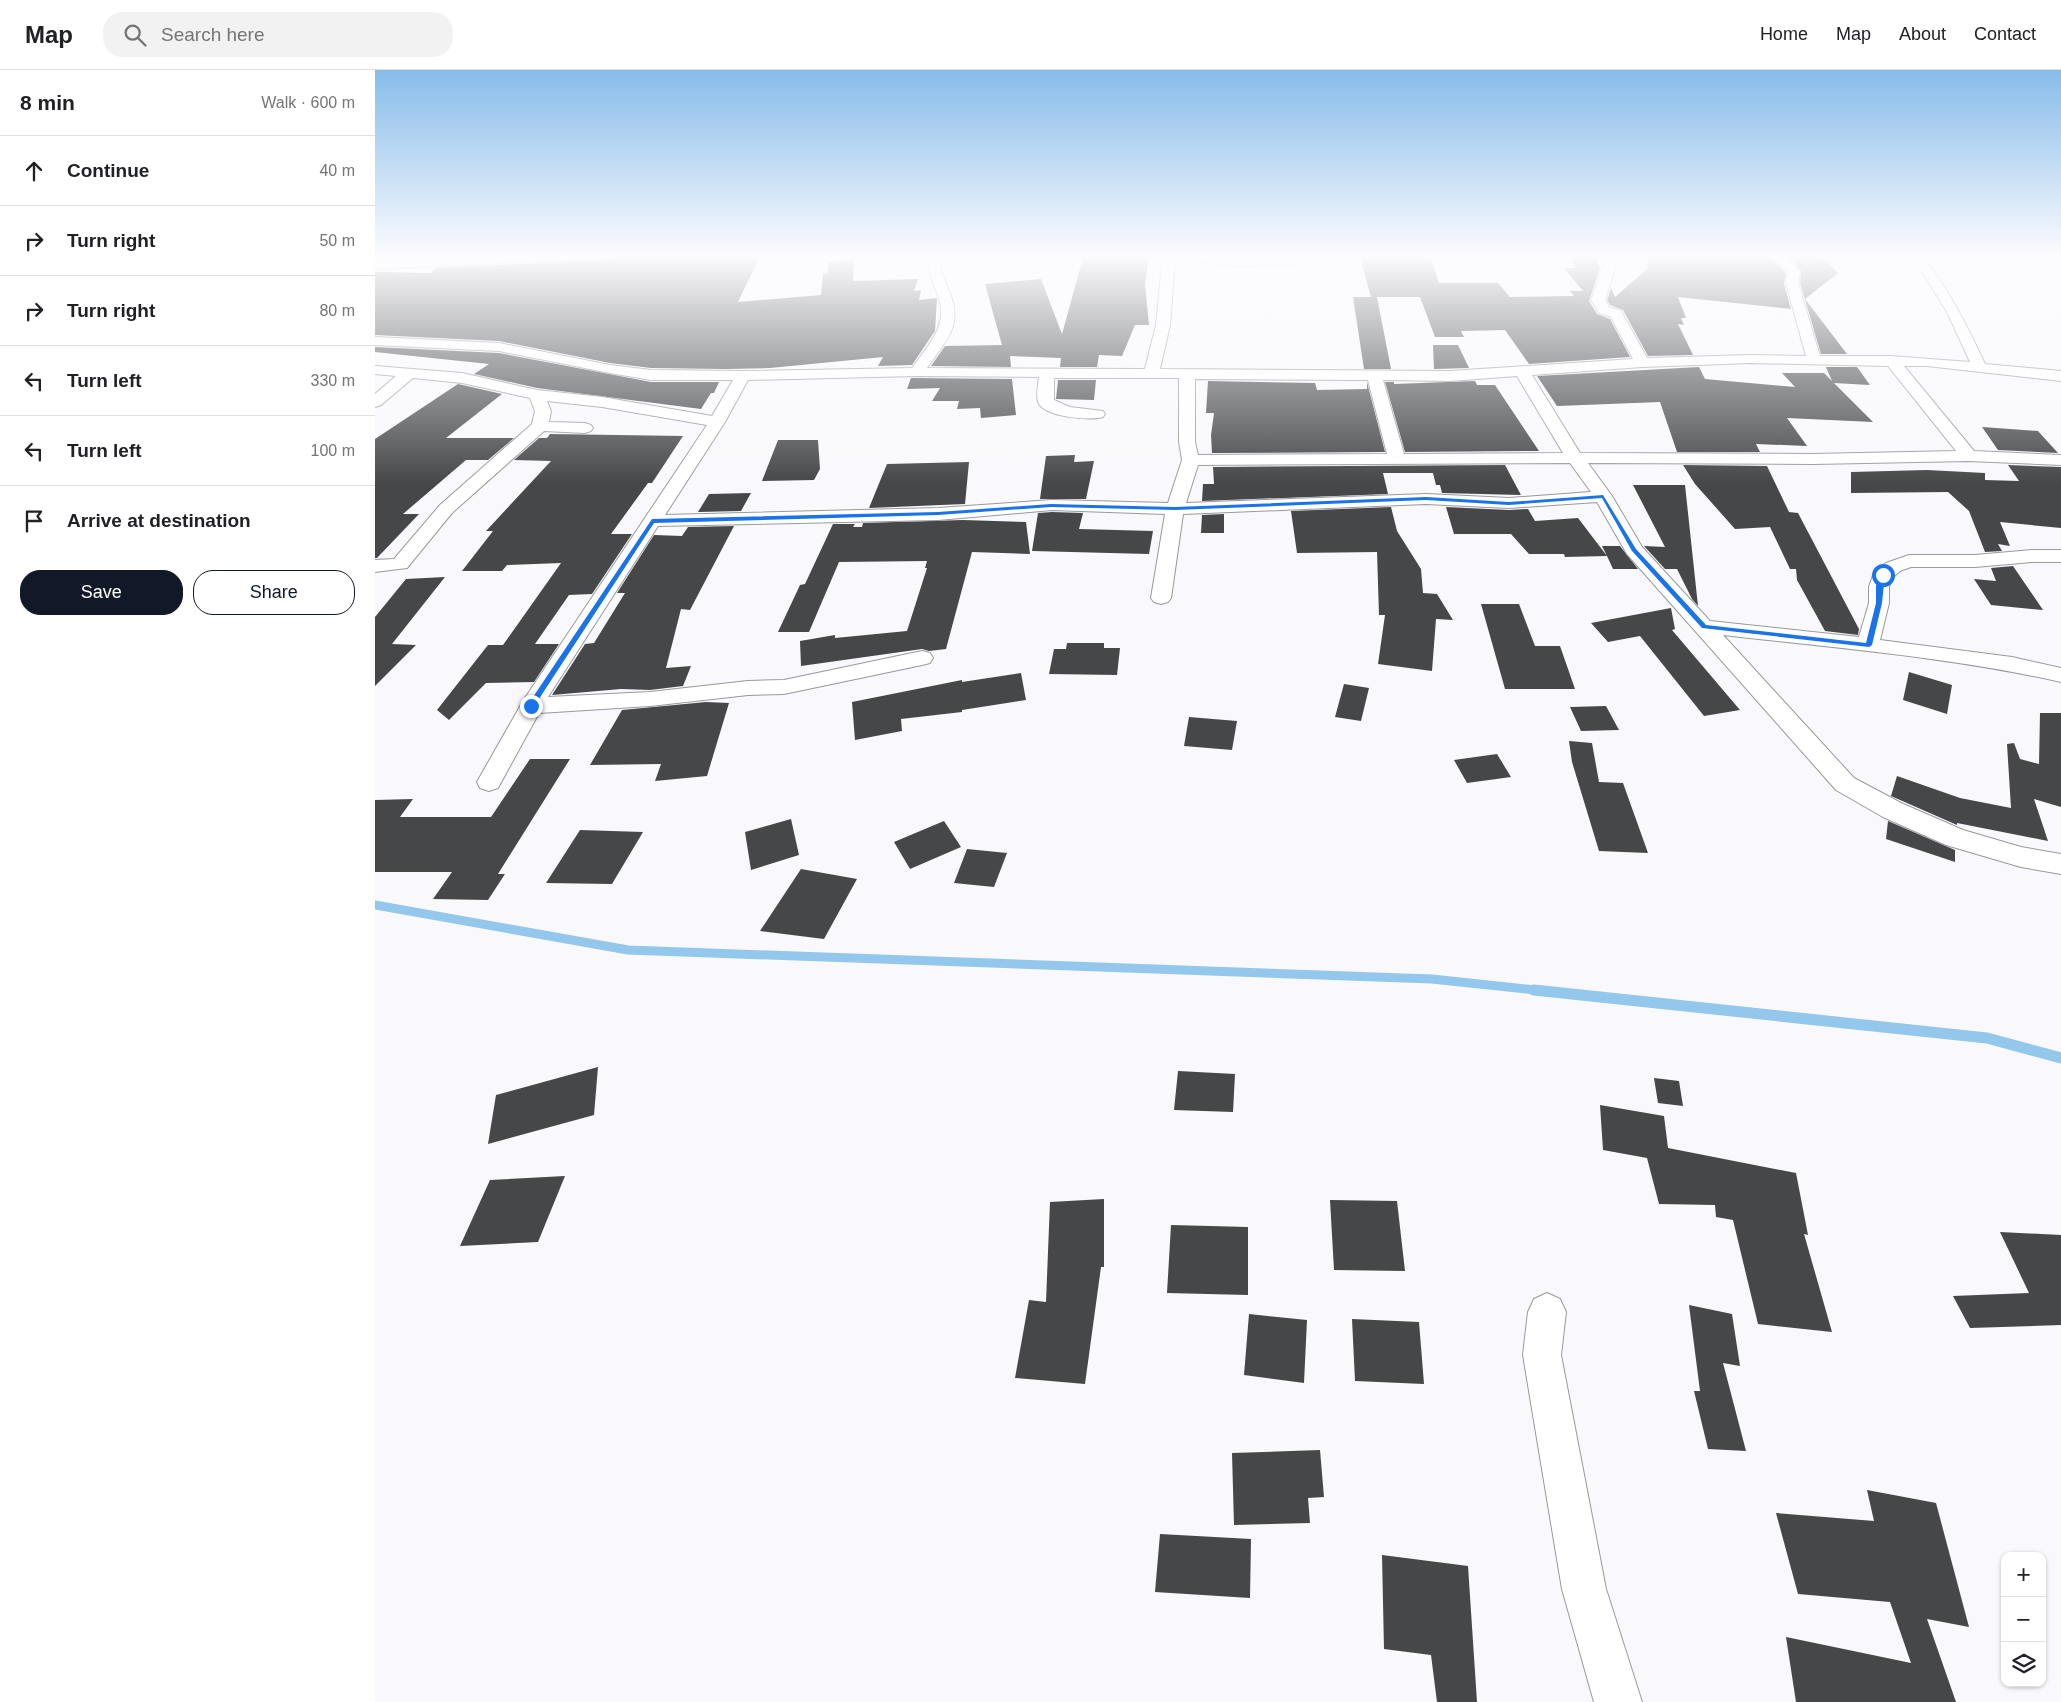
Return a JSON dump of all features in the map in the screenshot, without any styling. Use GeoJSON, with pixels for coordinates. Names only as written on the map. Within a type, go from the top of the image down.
{"type":"FeatureCollection","features":[{"type":"Feature","properties":{"kind":"street"},"geometry":{"type":"LineString","coordinates":[[917,372],[943,330]]}},
{"type":"Feature","properties":{"kind":"street"},"geometry":{"type":"LineString","coordinates":[[1151,374],[1162,330]]}},
{"type":"Feature","properties":{"kind":"street"},"geometry":{"type":"LineString","coordinates":[[1625,330],[1642,363]]}},
{"type":"Feature","properties":{"kind":"street"},"geometry":{"type":"LineString","coordinates":[[1806,330],[1814,359]]}},
{"type":"Feature","properties":{"kind":"street"},"geometry":{"type":"LineString","coordinates":[[1961,330],[1979,368]]}},
{"type":"Feature","properties":{"kind":"street"},"geometry":{"type":"LineString","coordinates":[[375,341],[499,347],[651,375],[743,376],[917,372],[1449,376],[1642,363],[1814,359],[1891,360],[2061,376]]}},
{"type":"Feature","properties":{"kind":"street"},"geometry":{"type":"LineString","coordinates":[[1891,360],[1969,456]]}},
{"type":"Feature","properties":{"kind":"street"},"geometry":{"type":"LineString","coordinates":[[375,370],[462,378],[537,395],[602,402],[717,422]]}},
{"type":"Feature","properties":{"kind":"street"},"geometry":{"type":"LineString","coordinates":[[1521,370],[1575,458],[1603,496],[1634,550],[1845,784],[1892,810],[1955,838],[2021,857],[2061,864]]}},
{"type":"Feature","properties":{"kind":"street"},"geometry":{"type":"LineString","coordinates":[[375,402],[411,372]]}},
{"type":"Feature","properties":{"kind":"street"},"geometry":{"type":"LineString","coordinates":[[1047,373],[1046,402],[1057,409],[1096,420],[1100,373]]}},
{"type":"Feature","properties":{"kind":"street"},"geometry":{"type":"LineString","coordinates":[[1161,598],[1175,509],[1191,460],[1187,442],[1187,374]]}},
{"type":"Feature","properties":{"kind":"street"},"geometry":{"type":"LineString","coordinates":[[1374,374],[1397,459]]}},
{"type":"Feature","properties":{"kind":"street"},"geometry":{"type":"LineString","coordinates":[[489,782],[531,706],[717,422],[743,376]]}},
{"type":"Feature","properties":{"kind":"street"},"geometry":{"type":"LineString","coordinates":[[375,566],[400,564],[446,509],[540,426],[543,411],[537,395]]}},
{"type":"Feature","properties":{"kind":"street"},"geometry":{"type":"LineString","coordinates":[[540,426],[585,428]]}},
{"type":"Feature","properties":{"kind":"street"},"geometry":{"type":"LineString","coordinates":[[1191,460],[1813,459],[1969,456],[2061,460]]}},
{"type":"Feature","properties":{"kind":"street"},"geometry":{"type":"LineString","coordinates":[[652,521],[938,514],[1051,506],[1175,509],[1426,499],[1509,504],[1603,496]]}},
{"type":"Feature","properties":{"kind":"street"},"geometry":{"type":"LineString","coordinates":[[1869,645],[1879,603],[1879,586],[1883,575],[1893,567],[1909,561],[1975,561],[2032,556],[2061,556]]}},
{"type":"Feature","properties":{"kind":"street"},"geometry":{"type":"LineString","coordinates":[[1704,627],[1869,645],[2012,664],[2061,675]]}},
{"type":"Feature","properties":{"kind":"street"},"geometry":{"type":"LineString","coordinates":[[531,706],[650,699],[748,688],[784,687],[922,658]]}},
{"type":"Feature","properties":{"kind":"street"},"geometry":{"type":"LineString","coordinates":[[1547,1312],[1542,1355],[1584,1590],[1618,1702]]}},
{"type":"Feature","properties":{"kind":"building"},"geometry":{"type":"Polygon","coordinates":[[[375,330],[935,330],[912,365],[878,366],[883,357],[770,368],[726,369],[651,368],[610,363],[499,341],[375,335],[375,330]]]}},
{"type":"Feature","properties":{"kind":"building"},"geometry":{"type":"Polygon","coordinates":[[[998,330],[1061,330],[1062,334],[1063,330],[1133,330],[1122,356],[1099,355],[1097,367],[1060,367],[1061,358],[1010,356],[1011,367],[931,366],[945,346],[1002,345],[998,330]]]}},
{"type":"Feature","properties":{"kind":"building"},"geometry":{"type":"Polygon","coordinates":[[[1358,330],[1383,330],[1391,369],[1364,369],[1358,330]]]}},
{"type":"Feature","properties":{"kind":"building"},"geometry":{"type":"Polygon","coordinates":[[[1432,330],[1498,330],[1461,331],[1464,337],[1435,337],[1432,330]]]}},
{"type":"Feature","properties":{"kind":"building"},"geometry":{"type":"Polygon","coordinates":[[[1505,330],[1616,330],[1630,357],[1529,364],[1505,330]]]}},
{"type":"Feature","properties":{"kind":"building"},"geometry":{"type":"Polygon","coordinates":[[[1634,330],[1681,330],[1693,355],[1648,356],[1634,330]]]}},
{"type":"Feature","properties":{"kind":"building"},"geometry":{"type":"Polygon","coordinates":[[[1814,330],[1829,330],[1847,354],[1821,354],[1814,330]]]}},
{"type":"Feature","properties":{"kind":"building"},"geometry":{"type":"Polygon","coordinates":[[[1433,345],[1458,345],[1469,368],[1434,369],[1433,345]]]}},
{"type":"Feature","properties":{"kind":"building"},"geometry":{"type":"Polygon","coordinates":[[[375,347],[499,353],[651,382],[719,382],[714,393],[711,393],[701,409],[537,388],[474,374],[489,364],[375,352],[375,347]]]}},
{"type":"Feature","properties":{"kind":"building"},"geometry":{"type":"Polygon","coordinates":[[[1699,367],[1705,379],[1795,387],[1782,373],[1824,373],[1832,381],[1826,367],[1857,367],[1870,385],[1834,383],[1873,422],[1787,418],[1807,446],[1756,444],[1760,452],[1677,452],[1660,402],[1557,406],[1537,376],[1699,367]]]}},
{"type":"Feature","properties":{"kind":"building"},"geometry":{"type":"Polygon","coordinates":[[[911,378],[1012,379],[1016,415],[981,418],[980,408],[957,409],[959,401],[932,401],[940,388],[907,389],[911,378]]]}},
{"type":"Feature","properties":{"kind":"building"},"geometry":{"type":"Polygon","coordinates":[[[1058,380],[1096,380],[1094,400],[1056,399],[1058,380]]]}},
{"type":"Feature","properties":{"kind":"building"},"geometry":{"type":"Polygon","coordinates":[[[1208,381],[1315,383],[1317,390],[1367,389],[1367,382],[1385,452],[1212,453],[1211,435],[1214,413],[1206,413],[1208,381]]]}},
{"type":"Feature","properties":{"kind":"building"},"geometry":{"type":"Polygon","coordinates":[[[1475,381],[1477,385],[1495,385],[1539,451],[1405,452],[1385,382],[1394,382],[1394,384],[1475,381]]]}},
{"type":"Feature","properties":{"kind":"building"},"geometry":{"type":"Polygon","coordinates":[[[458,384],[502,394],[446,438],[514,438],[488,460],[466,460],[403,514],[419,514],[375,558],[375,439],[458,384]]]}},
{"type":"Feature","properties":{"kind":"building"},"geometry":{"type":"Polygon","coordinates":[[[1982,427],[2038,431],[2058,453],[1998,450],[1982,427]]]}},
{"type":"Feature","properties":{"kind":"building"},"geometry":{"type":"Polygon","coordinates":[[[550,434],[683,436],[652,483],[648,483],[611,534],[632,534],[592,594],[569,595],[535,644],[559,644],[534,682],[486,683],[449,720],[437,710],[488,645],[503,645],[561,563],[507,565],[502,571],[462,571],[493,531],[486,531],[551,461],[514,460],[539,438],[547,438],[550,434]]]}},
{"type":"Feature","properties":{"kind":"building"},"geometry":{"type":"Polygon","coordinates":[[[778,440],[818,440],[820,469],[814,480],[762,481],[778,440]]]}},
{"type":"Feature","properties":{"kind":"building"},"geometry":{"type":"Polygon","coordinates":[[[1075,455],[1074,462],[1094,461],[1086,499],[1040,499],[1046,456],[1075,455]]]}},
{"type":"Feature","properties":{"kind":"building"},"geometry":{"type":"Polygon","coordinates":[[[969,462],[965,504],[869,508],[887,464],[969,462]]]}},
{"type":"Feature","properties":{"kind":"building"},"geometry":{"type":"Polygon","coordinates":[[[1505,465],[1521,495],[1442,493],[1440,485],[1436,485],[1433,473],[1383,473],[1388,494],[1202,501],[1203,484],[1214,484],[1213,467],[1505,465]]]}},
{"type":"Feature","properties":{"kind":"building"},"geometry":{"type":"Polygon","coordinates":[[[1683,465],[1767,466],[1789,512],[1798,513],[1859,629],[1858,635],[1825,631],[1797,580],[1796,569],[1790,569],[1770,527],[1735,529],[1695,484],[1683,465]]]}},
{"type":"Feature","properties":{"kind":"building"},"geometry":{"type":"Polygon","coordinates":[[[2008,465],[2061,467],[2061,528],[2000,522],[2010,546],[1998,544],[2002,551],[1985,552],[1969,511],[1948,492],[1851,493],[1851,472],[1927,470],[1985,473],[1985,480],[2019,481],[2008,465]]]}},
{"type":"Feature","properties":{"kind":"building"},"geometry":{"type":"Polygon","coordinates":[[[1633,485],[1685,485],[1698,606],[1692,599],[1677,569],[1665,569],[1644,546],[1665,547],[1633,485]]]}},
{"type":"Feature","properties":{"kind":"building"},"geometry":{"type":"Polygon","coordinates":[[[751,493],[741,511],[698,512],[709,494],[751,493]]]}},
{"type":"Feature","properties":{"kind":"building"},"geometry":{"type":"Polygon","coordinates":[[[1391,507],[1397,531],[1421,569],[1423,593],[1437,594],[1453,620],[1436,619],[1432,671],[1378,664],[1385,615],[1379,615],[1377,552],[1297,553],[1291,511],[1391,507]]]}},
{"type":"Feature","properties":{"kind":"building"},"geometry":{"type":"Polygon","coordinates":[[[1446,507],[1528,509],[1535,521],[1578,518],[1607,556],[1565,557],[1564,554],[1529,554],[1511,534],[1454,534],[1446,507]]]}},
{"type":"Feature","properties":{"kind":"building"},"geometry":{"type":"Polygon","coordinates":[[[1038,513],[1083,513],[1079,529],[1153,531],[1149,554],[1032,551],[1038,513]]]}},
{"type":"Feature","properties":{"kind":"building"},"geometry":{"type":"Polygon","coordinates":[[[1224,514],[1224,533],[1201,533],[1202,515],[1224,514]]]}},
{"type":"Feature","properties":{"kind":"building"},"geometry":{"type":"Polygon","coordinates":[[[963,520],[1026,522],[1030,554],[972,552],[946,649],[929,651],[922,649],[801,666],[800,641],[835,635],[835,638],[907,631],[927,568],[925,568],[927,561],[839,562],[809,632],[778,632],[800,585],[805,584],[833,524],[855,524],[853,527],[862,527],[863,523],[963,520]]]}},
{"type":"Feature","properties":{"kind":"building"},"geometry":{"type":"Polygon","coordinates":[[[734,526],[690,610],[681,609],[666,668],[691,666],[683,686],[650,690],[621,689],[552,695],[585,644],[594,643],[625,593],[617,593],[654,535],[682,536],[688,527],[734,526]]]}},
{"type":"Feature","properties":{"kind":"building"},"geometry":{"type":"Polygon","coordinates":[[[1602,546],[1620,546],[1638,569],[1613,569],[1602,546]]]}},
{"type":"Feature","properties":{"kind":"building"},"geometry":{"type":"Polygon","coordinates":[[[2013,566],[2043,610],[1991,605],[1974,579],[1996,581],[1991,568],[2013,566]]]}},
{"type":"Feature","properties":{"kind":"building"},"geometry":{"type":"Polygon","coordinates":[[[445,577],[392,644],[416,645],[375,686],[375,617],[406,579],[445,577]]]}},
{"type":"Feature","properties":{"kind":"building"},"geometry":{"type":"Polygon","coordinates":[[[1481,604],[1519,604],[1535,646],[1560,646],[1575,689],[1505,689],[1481,604]]]}},
{"type":"Feature","properties":{"kind":"building"},"geometry":{"type":"Polygon","coordinates":[[[1671,608],[1675,629],[1672,630],[1740,710],[1704,716],[1640,636],[1608,642],[1591,623],[1671,608]]]}},
{"type":"Feature","properties":{"kind":"building"},"geometry":{"type":"Polygon","coordinates":[[[1067,643],[1104,643],[1104,648],[1120,648],[1117,675],[1049,674],[1054,649],[1066,649],[1067,643]]]}},
{"type":"Feature","properties":{"kind":"building"},"geometry":{"type":"Polygon","coordinates":[[[1909,672],[1952,685],[1947,714],[1903,700],[1909,672]]]}},
{"type":"Feature","properties":{"kind":"building"},"geometry":{"type":"Polygon","coordinates":[[[1021,673],[1026,700],[962,710],[962,712],[901,719],[902,731],[855,740],[852,702],[962,680],[962,682],[1021,673]]]}},
{"type":"Feature","properties":{"kind":"building"},"geometry":{"type":"Polygon","coordinates":[[[1344,684],[1369,688],[1361,721],[1335,717],[1344,684]]]}},
{"type":"Feature","properties":{"kind":"building"},"geometry":{"type":"Polygon","coordinates":[[[706,702],[729,703],[707,776],[655,781],[661,764],[590,765],[622,710],[706,702]]]}},
{"type":"Feature","properties":{"kind":"building"},"geometry":{"type":"Polygon","coordinates":[[[1606,706],[1619,730],[1581,731],[1570,707],[1606,706]]]}},
{"type":"Feature","properties":{"kind":"building"},"geometry":{"type":"Polygon","coordinates":[[[2040,713],[2061,713],[2061,807],[2034,799],[2048,841],[1957,823],[1957,825],[1891,796],[1897,776],[1960,798],[2011,808],[2007,744],[2014,743],[2020,759],[2039,764],[2040,713]]]}},
{"type":"Feature","properties":{"kind":"building"},"geometry":{"type":"Polygon","coordinates":[[[1189,717],[1237,721],[1232,750],[1184,746],[1189,717]]]}},
{"type":"Feature","properties":{"kind":"building"},"geometry":{"type":"Polygon","coordinates":[[[1569,741],[1592,743],[1599,782],[1623,783],[1648,853],[1599,851],[1572,762],[1569,741]]]}},
{"type":"Feature","properties":{"kind":"building"},"geometry":{"type":"Polygon","coordinates":[[[1497,754],[1511,777],[1467,783],[1454,760],[1497,754]]]}},
{"type":"Feature","properties":{"kind":"building"},"geometry":{"type":"Polygon","coordinates":[[[530,759],[570,759],[498,874],[505,874],[488,900],[433,899],[452,872],[375,872],[375,800],[413,799],[400,817],[491,817],[530,759]]]}},
{"type":"Feature","properties":{"kind":"building"},"geometry":{"type":"Polygon","coordinates":[[[791,819],[799,855],[751,870],[745,832],[791,819]]]}},
{"type":"Feature","properties":{"kind":"building"},"geometry":{"type":"Polygon","coordinates":[[[944,821],[961,847],[910,869],[894,842],[944,821]]]}},
{"type":"Feature","properties":{"kind":"building"},"geometry":{"type":"Polygon","coordinates":[[[1888,821],[1955,850],[1955,862],[1886,839],[1888,821]]]}},
{"type":"Feature","properties":{"kind":"building"},"geometry":{"type":"Polygon","coordinates":[[[580,830],[643,832],[612,884],[546,883],[580,830]]]}},
{"type":"Feature","properties":{"kind":"building"},"geometry":{"type":"Polygon","coordinates":[[[967,849],[1007,853],[994,887],[954,883],[967,849]]]}},
{"type":"Feature","properties":{"kind":"building"},"geometry":{"type":"Polygon","coordinates":[[[801,869],[857,879],[824,939],[760,931],[801,869]]]}},
{"type":"Feature","properties":{"kind":"building"},"geometry":{"type":"Polygon","coordinates":[[[598,1067],[594,1115],[488,1144],[496,1095],[598,1067]]]}},
{"type":"Feature","properties":{"kind":"building"},"geometry":{"type":"Polygon","coordinates":[[[1178,1071],[1235,1074],[1233,1112],[1174,1110],[1178,1071]]]}},
{"type":"Feature","properties":{"kind":"building"},"geometry":{"type":"Polygon","coordinates":[[[1654,1078],[1679,1081],[1683,1106],[1658,1103],[1654,1078]]]}},
{"type":"Feature","properties":{"kind":"building"},"geometry":{"type":"Polygon","coordinates":[[[1600,1105],[1664,1116],[1668,1148],[1796,1173],[1808,1235],[1804,1234],[1832,1332],[1758,1324],[1733,1220],[1716,1217],[1715,1205],[1659,1204],[1647,1158],[1603,1150],[1600,1105]]]}},
{"type":"Feature","properties":{"kind":"building"},"geometry":{"type":"Polygon","coordinates":[[[565,1176],[538,1242],[460,1246],[490,1180],[565,1176]]]}},
{"type":"Feature","properties":{"kind":"building"},"geometry":{"type":"Polygon","coordinates":[[[1104,1199],[1104,1267],[1101,1267],[1085,1384],[1015,1378],[1029,1300],[1046,1302],[1050,1202],[1104,1199]]]}},
{"type":"Feature","properties":{"kind":"building"},"geometry":{"type":"Polygon","coordinates":[[[1330,1200],[1397,1201],[1405,1271],[1334,1270],[1330,1200]]]}},
{"type":"Feature","properties":{"kind":"building"},"geometry":{"type":"Polygon","coordinates":[[[1171,1225],[1248,1227],[1248,1295],[1167,1293],[1171,1225]]]}},
{"type":"Feature","properties":{"kind":"building"},"geometry":{"type":"Polygon","coordinates":[[[2000,1232],[2061,1235],[2061,1325],[1970,1328],[1953,1296],[2029,1293],[2000,1232]]]}},
{"type":"Feature","properties":{"kind":"building"},"geometry":{"type":"Polygon","coordinates":[[[1689,1305],[1732,1314],[1740,1366],[1723,1363],[1746,1451],[1708,1449],[1694,1391],[1700,1391],[1689,1305]]]}},
{"type":"Feature","properties":{"kind":"building"},"geometry":{"type":"Polygon","coordinates":[[[1249,1314],[1307,1320],[1304,1383],[1244,1375],[1249,1314]]]}},
{"type":"Feature","properties":{"kind":"building"},"geometry":{"type":"Polygon","coordinates":[[[1352,1319],[1419,1322],[1424,1384],[1355,1381],[1352,1319]]]}},
{"type":"Feature","properties":{"kind":"building"},"geometry":{"type":"Polygon","coordinates":[[[1320,1450],[1324,1497],[1308,1498],[1310,1523],[1234,1525],[1232,1453],[1320,1450]]]}},
{"type":"Feature","properties":{"kind":"building"},"geometry":{"type":"Polygon","coordinates":[[[1867,1490],[1936,1503],[1969,1627],[1927,1619],[1956,1702],[1796,1702],[1786,1637],[1911,1663],[1890,1602],[1798,1594],[1776,1513],[1874,1521],[1867,1490]]]}},
{"type":"Feature","properties":{"kind":"building"},"geometry":{"type":"Polygon","coordinates":[[[1160,1534],[1251,1539],[1250,1598],[1155,1592],[1160,1534]]]}},
{"type":"Feature","properties":{"kind":"building"},"geometry":{"type":"Polygon","coordinates":[[[1382,1555],[1468,1566],[1477,1702],[1437,1702],[1431,1655],[1384,1649],[1382,1555]]]}},
{"type":"Feature","properties":{"kind":"waterway"},"geometry":{"type":"LineString","coordinates":[[375,905],[628,950],[1432,979],[1545,991]]}},
{"type":"Feature","properties":{"kind":"waterway"},"geometry":{"type":"LineString","coordinates":[[1534,990],[1987,1038],[2061,1058]]}},
{"type":"Feature","properties":{"kind":"route"},"geometry":{"type":"LineString","coordinates":[[531,706],[652,521],[938,514],[1051,506],[1175,509],[1426,499],[1509,504],[1603,496],[1634,550],[1704,627],[1869,645],[1879,603],[1879,586],[1883,575]]}}]}
